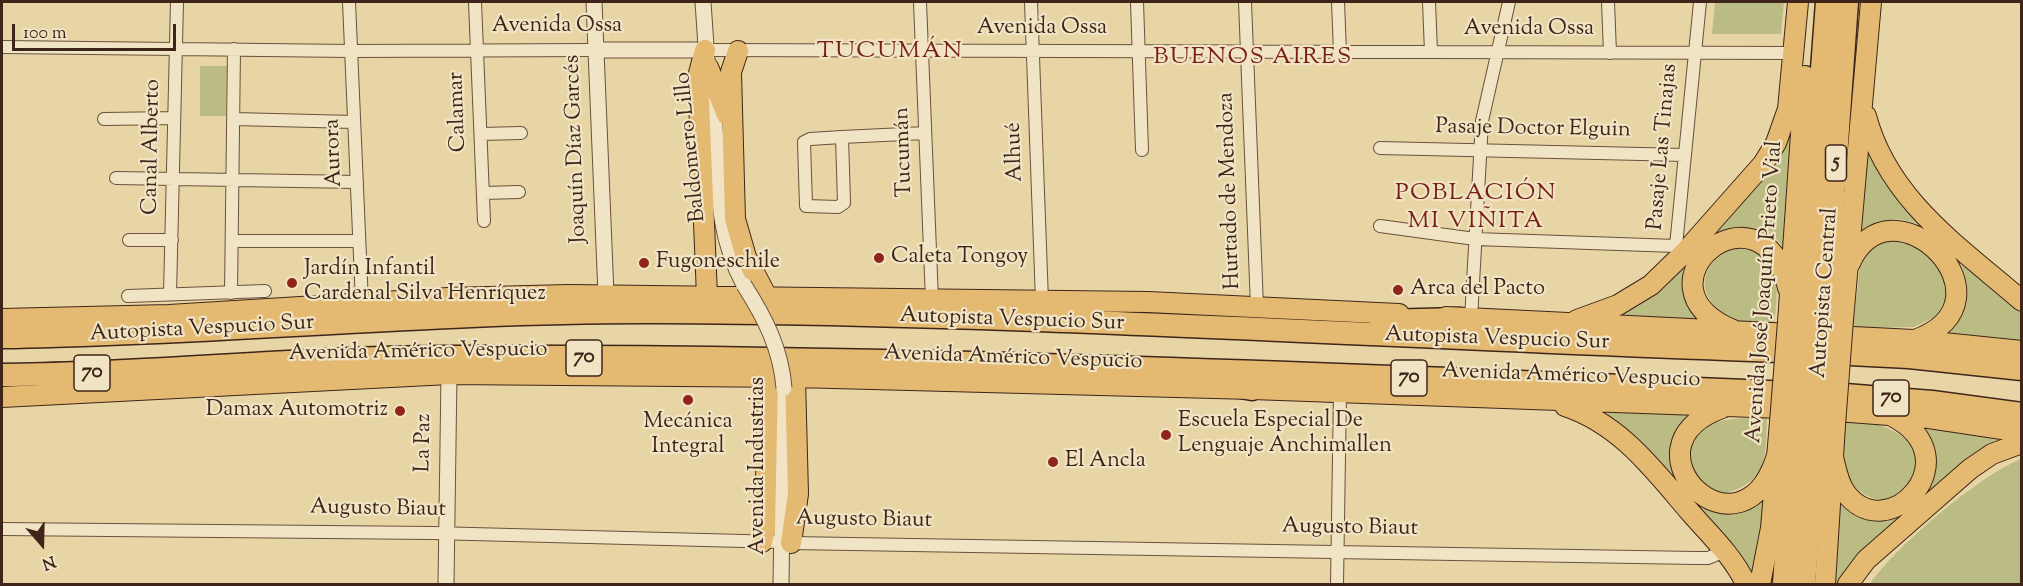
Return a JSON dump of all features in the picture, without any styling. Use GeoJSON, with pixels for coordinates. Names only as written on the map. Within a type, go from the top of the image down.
{"type":"FeatureCollection","features":[{"type":"Feature","properties":{"kind":"highway","name":"Autopista Central"},"geometry":{"type":"LineString","coordinates":[[1804,585],[1807,423],[1814,322],[1827,2]]}},
{"type":"Feature","properties":{"kind":"highway","name":"Autopista Central"},"geometry":{"type":"LineString","coordinates":[[1814,322],[1848,2]]}},
{"type":"Feature","properties":{"kind":"highway","name":"Autopista Vespucio Sur"},"geometry":{"type":"LineString","coordinates":[[2,337],[100,335],[410,318],[602,312],[827,314],[1872,354],[2022,369]]}},
{"type":"Feature","properties":{"kind":"highway"},"geometry":{"type":"LineString","coordinates":[[1209,328],[1291,322],[1465,319]]}},
{"type":"Feature","properties":{"kind":"highway","name":"Autopista Vespucio Sur"},"geometry":{"type":"LineString","coordinates":[[2,375],[439,357],[1060,365],[1845,395],[1932,402],[2022,414]]}},
{"type":"Feature","properties":{"kind":"highway"},"geometry":{"type":"LineString","coordinates":[[1060,365],[1203,380],[1252,389]]}},
{"type":"Feature","properties":{"kind":"highway","name":"Autopista Central"},"geometry":{"type":"LineString","coordinates":[[1784,585],[1807,423]]}},
{"type":"Feature","properties":{"kind":"main road","name":"Avenida José Joaquín Prieto Vial"},"geometry":{"type":"LineString","coordinates":[[1554,323],[1600,313],[1644,290],[1672,265],[1750,180],[1776,143],[1786,119],[1795,53],[1798,2]]}},
{"type":"Feature","properties":{"kind":"main road","name":"Avenida José Joaquín Prieto Vial"},"geometry":{"type":"LineString","coordinates":[[1810,2],[1789,296],[1814,322]]}},
{"type":"Feature","properties":{"kind":"main road","name":"Avenida José Joaquín Prieto Vial"},"geometry":{"type":"LineString","coordinates":[[1760,585],[1771,528],[1778,452],[1807,423],[1814,322],[1846,271],[1864,99],[1871,2]]}},
{"type":"Feature","properties":{"kind":"main road"},"geometry":{"type":"LineString","coordinates":[[738,51],[731,72],[733,194],[738,232],[746,257],[767,297]]}},
{"type":"Feature","properties":{"kind":"main road"},"geometry":{"type":"LineString","coordinates":[[706,59],[728,116],[731,135]]}},
{"type":"Feature","properties":{"kind":"main road"},"geometry":{"type":"LineString","coordinates":[[706,59],[698,77],[707,296]]}},
{"type":"Feature","properties":{"kind":"main road"},"geometry":{"type":"LineString","coordinates":[[1864,99],[1876,146],[1901,190],[1925,217],[2022,301]]}},
{"type":"Feature","properties":{"kind":"main road"},"geometry":{"type":"LineString","coordinates":[[1846,271],[1854,254],[1867,241],[1892,230],[1907,232],[1922,238],[1947,261],[1956,280],[1955,304],[1942,324],[1914,340]]}},
{"type":"Feature","properties":{"kind":"main road"},"geometry":{"type":"LineString","coordinates":[[1741,333],[1709,316],[1696,298],[1693,283],[1696,268],[1703,255],[1714,244],[1727,239],[1742,238],[1762,245],[1780,265],[1789,296]]}},
{"type":"Feature","properties":{"kind":"main road"},"geometry":{"type":"LineString","coordinates":[[2,318],[160,315],[529,296],[1148,302],[1914,340],[2022,351]]}},
{"type":"Feature","properties":{"kind":"main road","name":"Avenida Américo Vespucio"},"geometry":{"type":"LineString","coordinates":[[2,397],[449,374],[1340,392],[1889,414],[2022,432]]}},
{"type":"Feature","properties":{"kind":"main road"},"geometry":{"type":"LineString","coordinates":[[762,542],[782,380]]}},
{"type":"Feature","properties":{"kind":"main road"},"geometry":{"type":"LineString","coordinates":[[782,380],[798,494],[787,542]]}},
{"type":"Feature","properties":{"kind":"main road"},"geometry":{"type":"LineString","coordinates":[[1548,400],[1591,416],[1624,440],[1725,551],[1746,585]]}},
{"type":"Feature","properties":{"kind":"main road"},"geometry":{"type":"LineString","coordinates":[[1725,407],[1695,423],[1683,444],[1682,468],[1687,481],[1696,493],[1717,502],[1747,498],[1767,479],[1778,452]]}},
{"type":"Feature","properties":{"kind":"main road"},"geometry":{"type":"LineString","coordinates":[[1833,457],[1842,487],[1860,504],[1872,508],[1888,508],[1911,498],[1924,477],[1924,456],[1911,430],[1889,414]]}},
{"type":"Feature","properties":{"kind":"main road","name":"Avenida José Joaquín Prieto Vial"},"geometry":{"type":"LineString","coordinates":[[1807,423],[1833,457],[1825,585]]}},
{"type":"Feature","properties":{"kind":"main road"},"geometry":{"type":"LineString","coordinates":[[1848,585],[1866,560],[1970,469],[1992,454],[2022,443]]}},
{"type":"Feature","properties":{"kind":"street","name":"Canal Alberto"},"geometry":{"type":"LineString","coordinates":[[170,294],[177,2]]}},
{"type":"Feature","properties":{"kind":"street","name":"Aurora"},"geometry":{"type":"LineString","coordinates":[[349,2],[362,303]]}},
{"type":"Feature","properties":{"kind":"street","name":"Calamar"},"geometry":{"type":"LineString","coordinates":[[475,2],[484,221]]}},
{"type":"Feature","properties":{"kind":"street","name":"Joaquín Díaz Garcés"},"geometry":{"type":"LineString","coordinates":[[594,2],[606,295]]}},
{"type":"Feature","properties":{"kind":"street","name":"Baldomero Lillo"},"geometry":{"type":"LineString","coordinates":[[703,2],[706,59],[714,108],[722,223],[731,257],[744,285]]}},
{"type":"Feature","properties":{"kind":"street","name":"Tucumán"},"geometry":{"type":"LineString","coordinates":[[920,2],[932,300]]}},
{"type":"Feature","properties":{"kind":"street","name":"Alhué"},"geometry":{"type":"LineString","coordinates":[[1031,2],[1042,302]]}},
{"type":"Feature","properties":{"kind":"street"},"geometry":{"type":"LineString","coordinates":[[1137,2],[1142,150]]}},
{"type":"Feature","properties":{"kind":"street","name":"Hurtado de Mendoza"},"geometry":{"type":"LineString","coordinates":[[1245,2],[1257,307]]}},
{"type":"Feature","properties":{"kind":"street"},"geometry":{"type":"LineString","coordinates":[[1338,2],[1340,52]]}},
{"type":"Feature","properties":{"kind":"street"},"geometry":{"type":"LineString","coordinates":[[1429,2],[1431,52]]}},
{"type":"Feature","properties":{"kind":"street"},"geometry":{"type":"LineString","coordinates":[[1465,319],[1475,239],[1483,114],[1509,2]]}},
{"type":"Feature","properties":{"kind":"street"},"geometry":{"type":"LineString","coordinates":[[1608,2],[1610,53]]}},
{"type":"Feature","properties":{"kind":"street","name":"Pasaje Las Tinajas"},"geometry":{"type":"LineString","coordinates":[[1475,239],[1676,246],[1700,2]]}},
{"type":"Feature","properties":{"kind":"street","name":"Avenida Ossa"},"geometry":{"type":"LineString","coordinates":[[2,47],[351,51],[596,50],[706,59],[738,51],[1795,53]]}},
{"type":"Feature","properties":{"kind":"street"},"geometry":{"type":"LineString","coordinates":[[231,292],[234,49]]}},
{"type":"Feature","properties":{"kind":"street"},"geometry":{"type":"LineString","coordinates":[[104,118],[174,118]]}},
{"type":"Feature","properties":{"kind":"street"},"geometry":{"type":"LineString","coordinates":[[234,119],[354,122]]}},
{"type":"Feature","properties":{"kind":"street"},"geometry":{"type":"LineString","coordinates":[[842,137],[844,203],[838,207],[806,206],[804,142],[810,139],[842,137],[925,133]]}},
{"type":"Feature","properties":{"kind":"street"},"geometry":{"type":"LineString","coordinates":[[481,134],[521,134]]}},
{"type":"Feature","properties":{"kind":"street","name":"Pasaje Doctor Elguin"},"geometry":{"type":"LineString","coordinates":[[1380,148],[1685,154]]}},
{"type":"Feature","properties":{"kind":"street"},"geometry":{"type":"LineString","coordinates":[[116,177],[357,182]]}},
{"type":"Feature","properties":{"kind":"street"},"geometry":{"type":"LineString","coordinates":[[483,193],[519,192]]}},
{"type":"Feature","properties":{"kind":"street"},"geometry":{"type":"LineString","coordinates":[[1380,226],[1475,239]]}},
{"type":"Feature","properties":{"kind":"street"},"geometry":{"type":"LineString","coordinates":[[129,240],[172,240]]}},
{"type":"Feature","properties":{"kind":"street"},"geometry":{"type":"LineString","coordinates":[[232,241],[359,241]]}},
{"type":"Feature","properties":{"kind":"street","name":"Avenida Industrias"},"geometry":{"type":"LineString","coordinates":[[744,285],[771,333],[780,362],[782,380]]}},
{"type":"Feature","properties":{"kind":"street"},"geometry":{"type":"LineString","coordinates":[[128,296],[265,291]]}},
{"type":"Feature","properties":{"kind":"street","name":"La Paz"},"geometry":{"type":"LineString","coordinates":[[446,585],[449,374]]}},
{"type":"Feature","properties":{"kind":"street"},"geometry":{"type":"LineString","coordinates":[[1337,585],[1340,392]]}},
{"type":"Feature","properties":{"kind":"street","name":"Augusto Biaut"},"geometry":{"type":"LineString","coordinates":[[2,530],[446,533],[762,542],[1702,558],[1725,551]]}},
{"type":"Feature","properties":{"kind":"street","name":"Avenida Industrias"},"geometry":{"type":"LineString","coordinates":[[782,585],[787,542]]}},
{"type":"Feature","properties":{"kind":"green space"},"geometry":{"type":"Polygon","coordinates":[[[1715,2],[1784,2],[1781,34],[1712,34],[1715,2]]]}},
{"type":"Feature","properties":{"kind":"green space"},"geometry":{"type":"Polygon","coordinates":[[[200,66],[227,66],[226,116],[200,116],[200,66]]]}},
{"type":"Feature","properties":{"kind":"green space"},"geometry":{"type":"Polygon","coordinates":[[[1786,131],[1799,131],[1789,257],[1775,238],[1762,231],[1750,229],[1739,231],[1717,242],[1688,267],[1710,324],[1606,319],[1638,303],[1786,131]]]}},
{"type":"Feature","properties":{"kind":"green space"},"geometry":{"type":"Polygon","coordinates":[[[1869,143],[1885,183],[1907,211],[1933,233],[1908,221],[1890,220],[1868,233],[1857,245],[1869,143]]]}},
{"type":"Feature","properties":{"kind":"green space"},"geometry":{"type":"Polygon","coordinates":[[[1884,241],[1914,241],[1945,273],[1949,293],[1937,316],[1914,327],[1853,328],[1860,265],[1865,253],[1884,241]]]}},
{"type":"Feature","properties":{"kind":"green space"},"geometry":{"type":"Polygon","coordinates":[[[1735,248],[1751,250],[1762,255],[1770,263],[1777,285],[1774,325],[1734,322],[1712,303],[1707,294],[1705,285],[1709,267],[1724,253],[1735,248]]]}},
{"type":"Feature","properties":{"kind":"green space"},"geometry":{"type":"Polygon","coordinates":[[[1955,253],[2021,310],[2021,343],[1945,334],[1959,322],[1967,299],[1964,273],[1955,253]]]}},
{"type":"Feature","properties":{"kind":"green space"},"geometry":{"type":"Polygon","coordinates":[[[1597,409],[1694,414],[1683,424],[1694,497],[1764,493],[1756,584],[1736,554],[1636,437],[1597,409]]]}},
{"type":"Feature","properties":{"kind":"green space"},"geometry":{"type":"Polygon","coordinates":[[[1767,417],[1764,456],[1756,476],[1737,489],[1722,494],[1697,483],[1686,458],[1696,436],[1702,430],[1709,425],[1728,420],[1767,417]]]}},
{"type":"Feature","properties":{"kind":"green space"},"geometry":{"type":"Polygon","coordinates":[[[1846,417],[1887,428],[1912,444],[1919,455],[1920,468],[1915,483],[1910,489],[1903,494],[1881,500],[1862,493],[1854,486],[1843,458],[1846,417]]]}},
{"type":"Feature","properties":{"kind":"green space"},"geometry":{"type":"Polygon","coordinates":[[[1912,424],[2011,438],[1841,584],[1832,584],[1837,488],[1854,512],[1867,518],[1879,518],[1904,512],[1923,497],[1930,487],[1931,471],[1912,424]]]}},
{"type":"Feature","properties":{"kind":"green space"},"geometry":{"type":"Polygon","coordinates":[[[2021,459],[2021,584],[1870,584],[1898,551],[1918,532],[1984,480],[2021,459]]]}},
{"type":"Feature","properties":{"kind":"place","name":"Caleta Tongoy"},"geometry":{"type":"Point","coordinates":[879,258]}},
{"type":"Feature","properties":{"kind":"place","name":"Fugoneschile"},"geometry":{"type":"Point","coordinates":[644,263]}},
{"type":"Feature","properties":{"kind":"place","name":"Jardín Infantil Cardenal Silva Henríquez"},"geometry":{"type":"Point","coordinates":[292,283]}},
{"type":"Feature","properties":{"kind":"place","name":"Arca del Pacto"},"geometry":{"type":"Point","coordinates":[1398,290]}},
{"type":"Feature","properties":{"kind":"place","name":"Mecánica Integral"},"geometry":{"type":"Point","coordinates":[688,400]}},
{"type":"Feature","properties":{"kind":"place","name":"Damax Automotriz"},"geometry":{"type":"Point","coordinates":[400,411]}},
{"type":"Feature","properties":{"kind":"place","name":"Escuela Especial De Lenguaje Anchimallen"},"geometry":{"type":"Point","coordinates":[1166,435]}},
{"type":"Feature","properties":{"kind":"place","name":"El Ancla"},"geometry":{"type":"Point","coordinates":[1053,462]}},
{"type":"Feature","properties":{"kind":"district","name":"TUCUMÁN"},"geometry":{"type":"Point","coordinates":[890,53]}},
{"type":"Feature","properties":{"kind":"district","name":"BUENOS AIRES"},"geometry":{"type":"Point","coordinates":[1253,59]}},
{"type":"Feature","properties":{"kind":"district","name":"POBLACIÓN MI VIÑITA"},"geometry":{"type":"Point","coordinates":[1476,209]}}]}
